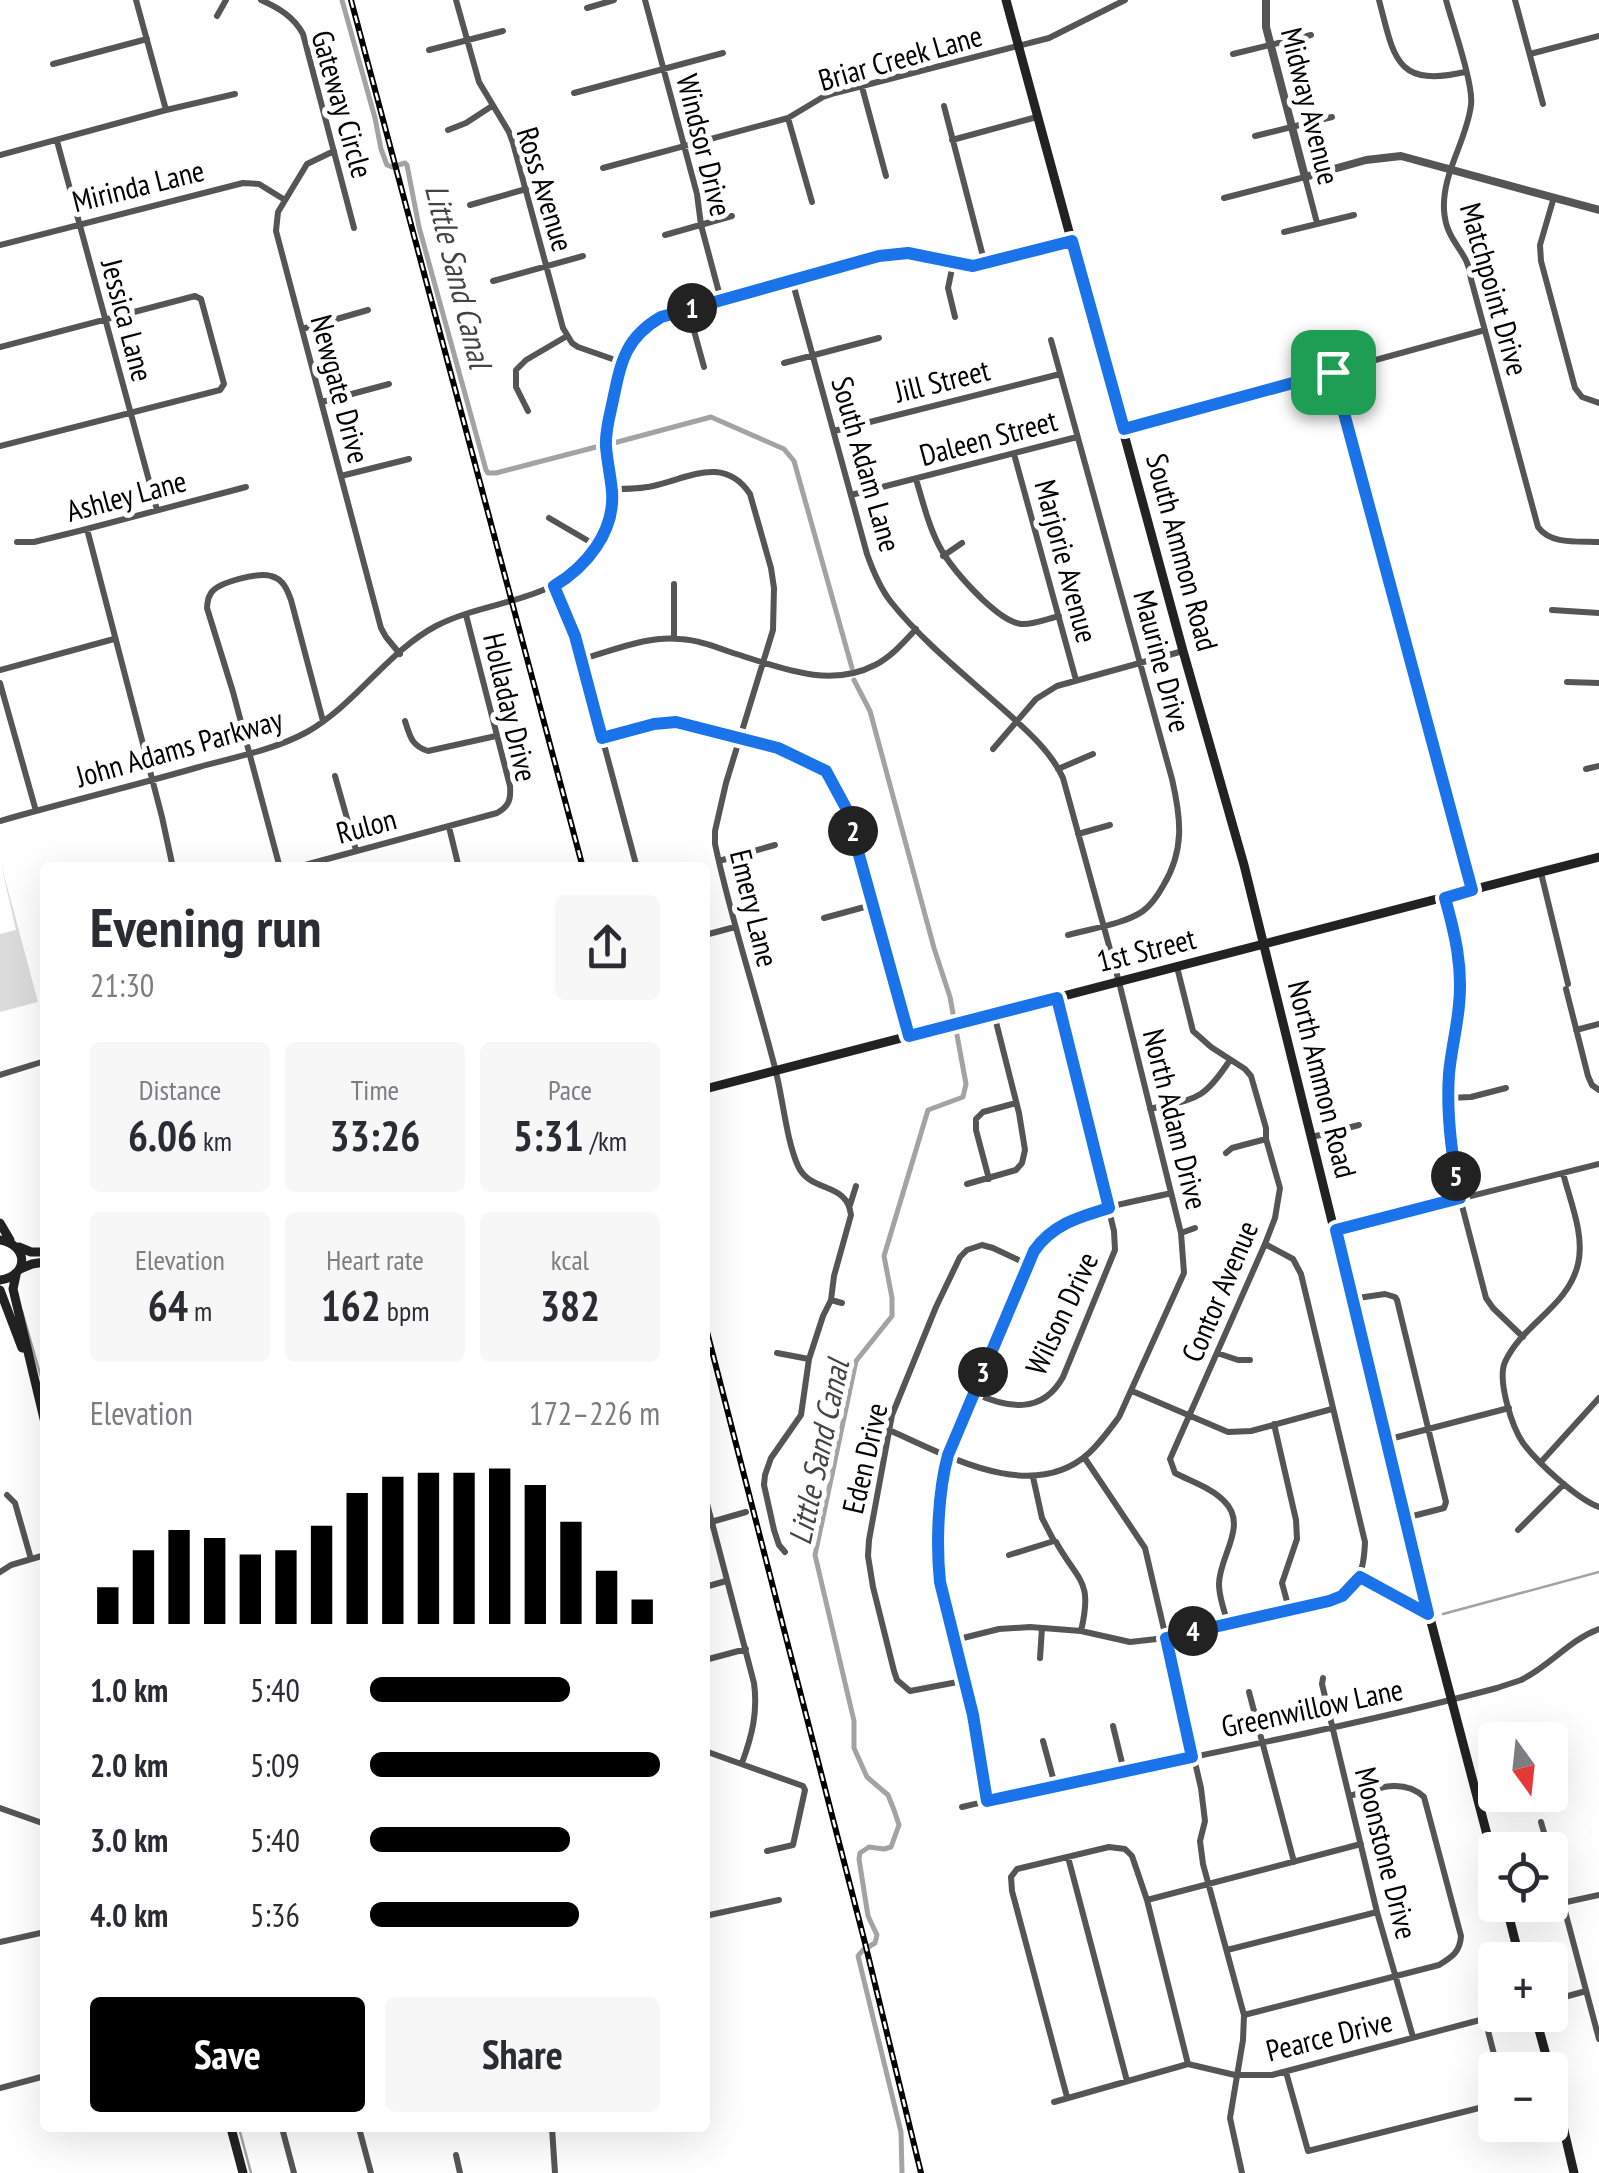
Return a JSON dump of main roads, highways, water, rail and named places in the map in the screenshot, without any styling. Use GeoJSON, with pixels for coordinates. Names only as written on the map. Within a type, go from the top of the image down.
{"type":"FeatureCollection","features":[{"type":"Feature","properties":{"kind":"main road","name":"South Ammon Road"},"geometry":{"type":"LineString","coordinates":[[1006,0],[1264,944]]}},
{"type":"Feature","properties":{"kind":"main road","name":"1st Street"},"geometry":{"type":"LineString","coordinates":[[710,1088],[1599,857]]}},
{"type":"Feature","properties":{"kind":"main road","name":"North Ammon Road"},"geometry":{"type":"LineString","coordinates":[[1264,944],[1428,1614],[1486,1832]]}},
{"type":"Feature","properties":{"kind":"main road"},"geometry":{"type":"LineString","coordinates":[[0,1224],[22,1259],[13,1290],[40,1405]]}},
{"type":"Feature","properties":{"kind":"main road"},"geometry":{"type":"LineString","coordinates":[[0,1240],[40,1252]]}},
{"type":"Feature","properties":{"kind":"main road"},"geometry":{"type":"LineString","coordinates":[[0,1280],[40,1263]]}},
{"type":"Feature","properties":{"kind":"main road"},"geometry":{"type":"LineString","coordinates":[[0,1290],[30,1370]]}},
{"type":"Feature","properties":{"kind":"main road"},"geometry":{"type":"LineString","coordinates":[[231,2132],[243,2173]]}},
{"type":"Feature","properties":{"kind":"main road"},"geometry":{"type":"LineString","coordinates":[[1568,2142],[1577,2173]]}},
{"type":"Feature","properties":{"kind":"waterway","name":"Little Sand Canal"},"geometry":{"type":"LineString","coordinates":[[342,0],[387,165],[407,165],[419,227],[486,470],[496,473],[600,446]]}},
{"type":"Feature","properties":{"kind":"waterway","name":"Little Sand Canal"},"geometry":{"type":"LineString","coordinates":[[610,444],[711,417],[784,449],[794,461],[852,668]]}},
{"type":"Feature","properties":{"kind":"waterway","name":"Little Sand Canal"},"geometry":{"type":"LineString","coordinates":[[854,680],[870,711],[950,997],[966,1084],[963,1097],[928,1110],[884,1256],[892,1316],[856,1361],[815,1555],[854,1721],[854,1748],[867,1777],[888,1795],[899,1825],[891,1847],[869,1847],[860,1853],[868,1916],[877,1935],[875,1943],[858,1956],[901,2132],[902,2173]]}},
{"type":"Feature","properties":{"kind":"waterway"},"geometry":{"type":"LineString","coordinates":[[22,1311],[40,1374]]}},
{"type":"Feature","properties":{"kind":"waterway"},"geometry":{"type":"LineString","coordinates":[[1443,1614],[1599,1572]]}},
{"type":"Feature","properties":{"kind":"waterway"},"geometry":{"type":"LineString","coordinates":[[240,2132],[251,2173]]}},
{"type":"Feature","properties":{"kind":"railway"},"geometry":{"type":"LineString","coordinates":[[351,0],[581,862]]}},
{"type":"Feature","properties":{"kind":"railway"},"geometry":{"type":"LineString","coordinates":[[710,1343],[921,2173]]}}]}
